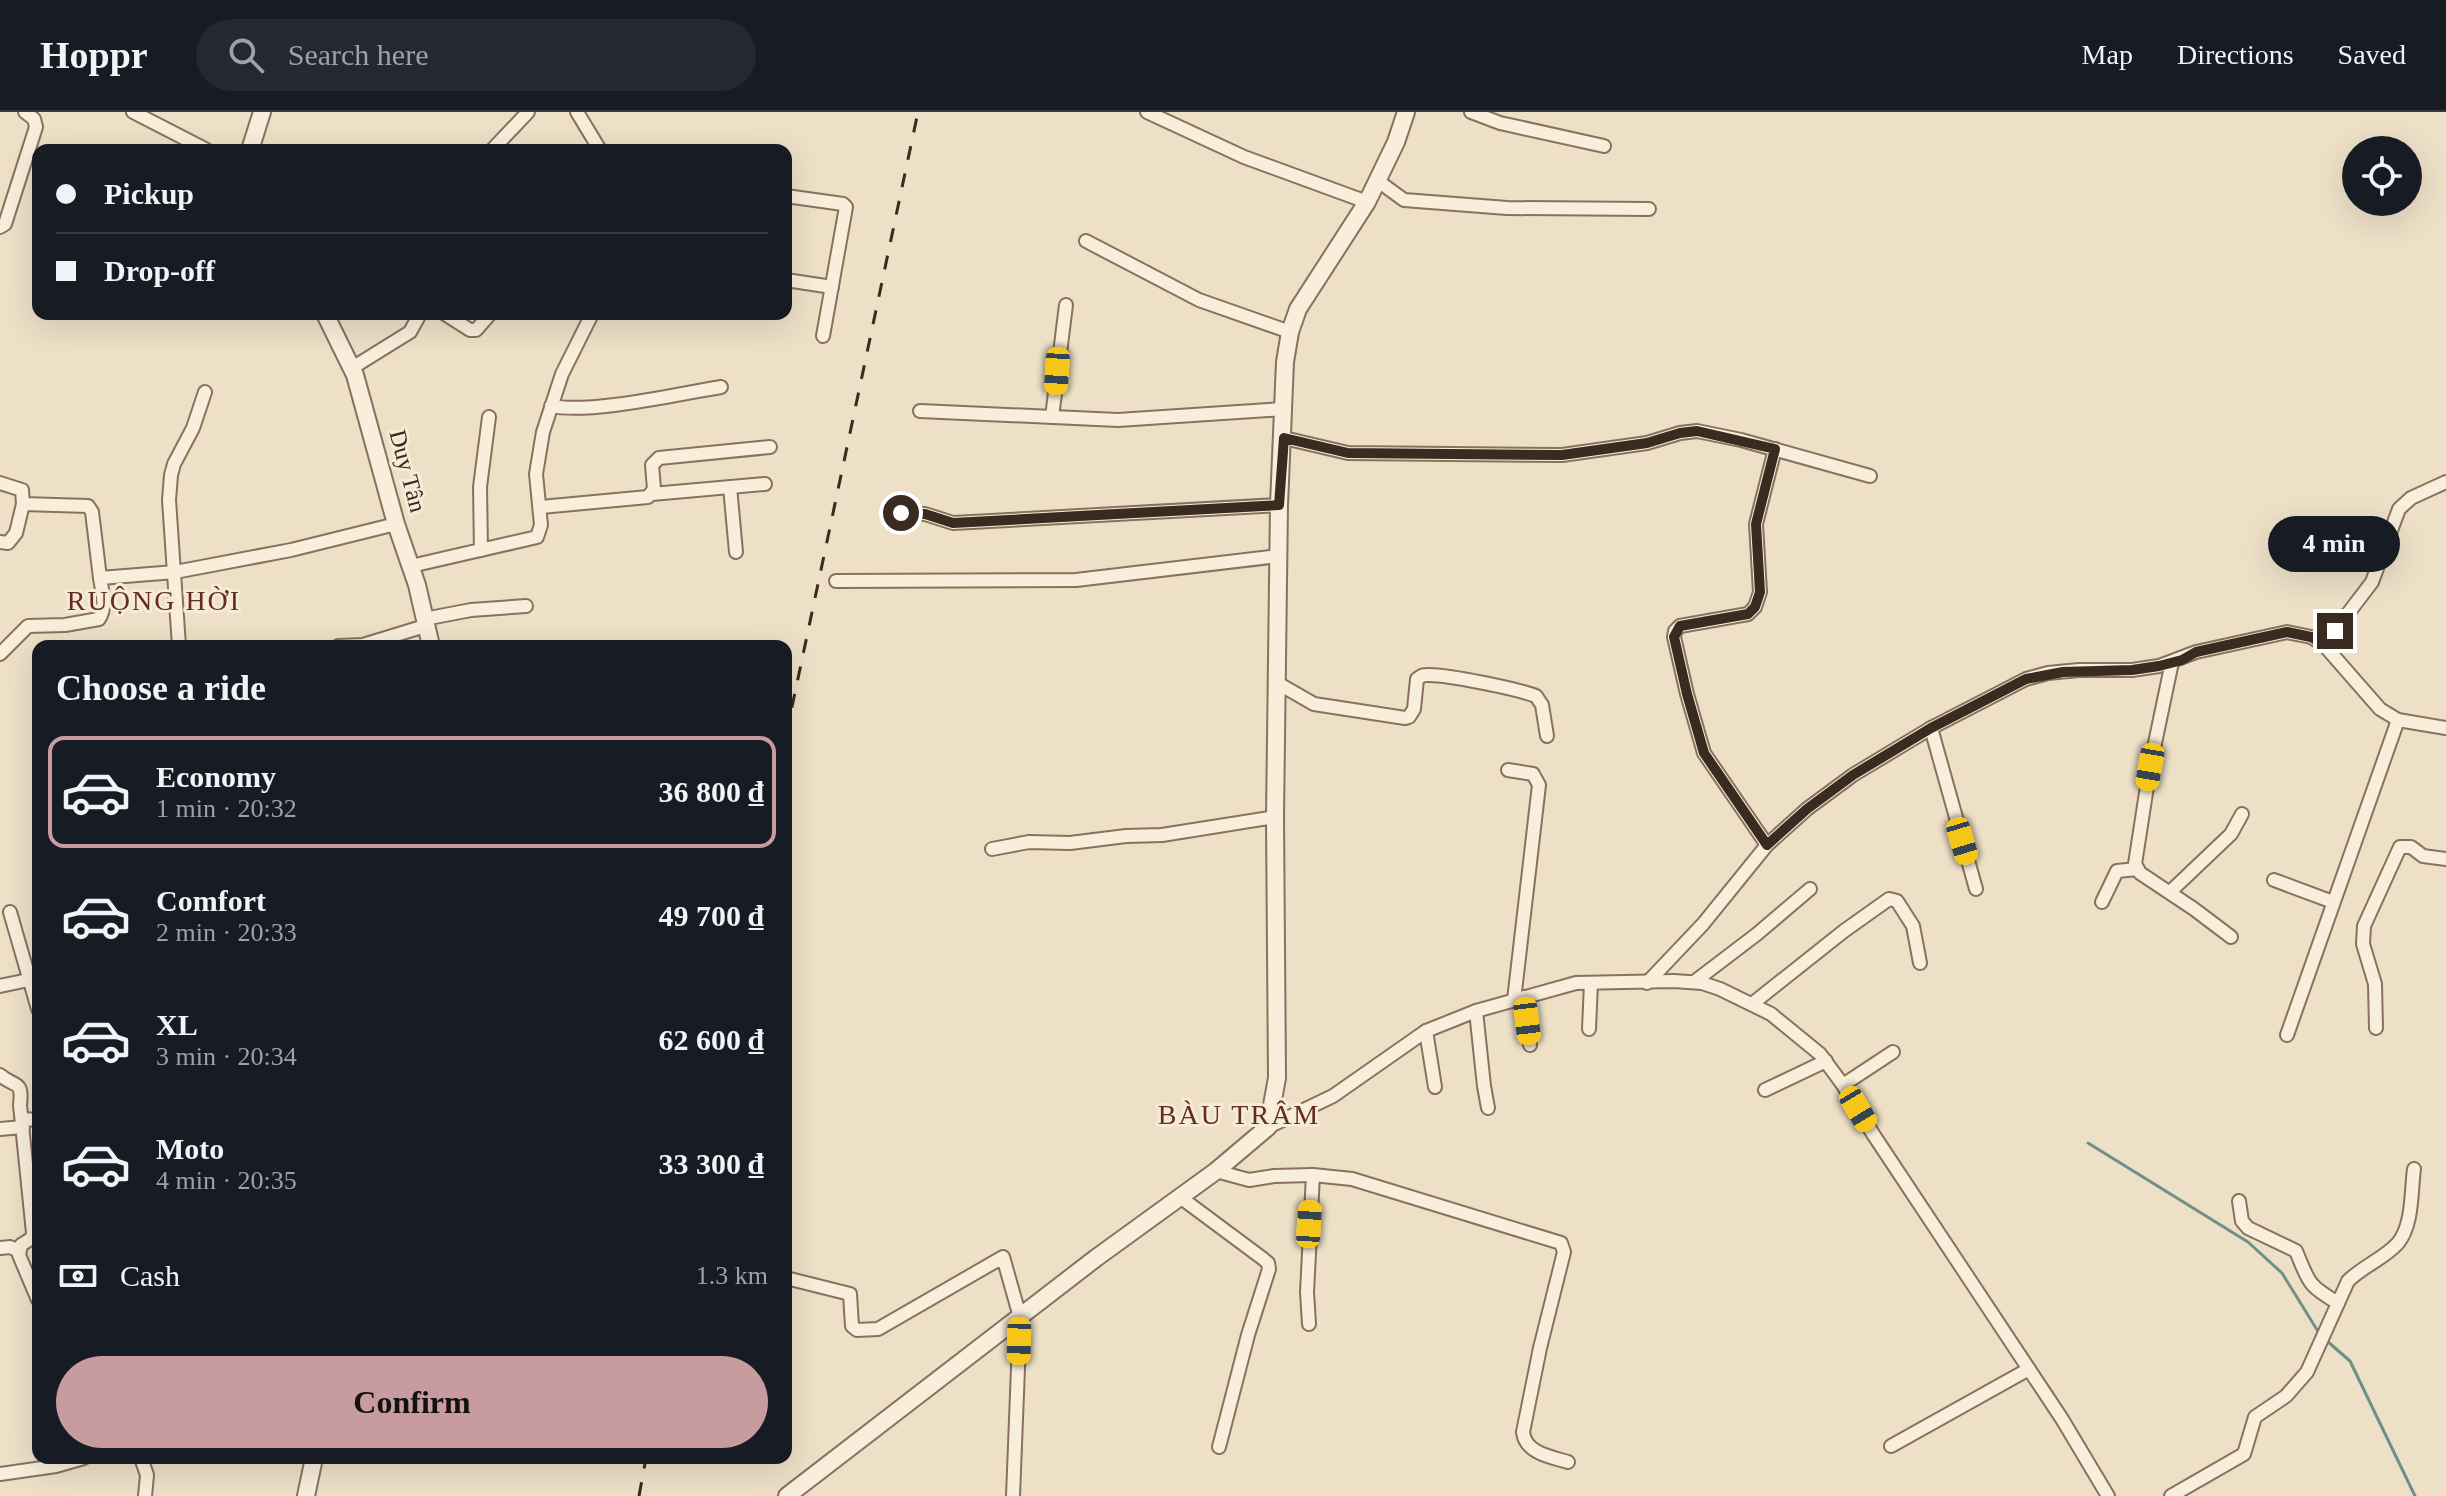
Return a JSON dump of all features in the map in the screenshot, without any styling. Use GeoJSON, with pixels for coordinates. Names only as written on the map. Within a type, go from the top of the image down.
{"type":"FeatureCollection","features":[{"type":"Feature","properties":{"kind":"street"},"geometry":{"type":"LineString","coordinates":[[0,227],[5,224],[36,127],[34,119],[25,112]]}},
{"type":"Feature","properties":{"kind":"street"},"geometry":{"type":"LineString","coordinates":[[133,112],[195,144]]}},
{"type":"Feature","properties":{"kind":"street"},"geometry":{"type":"LineString","coordinates":[[252,144],[262,112]]}},
{"type":"Feature","properties":{"kind":"street"},"geometry":{"type":"LineString","coordinates":[[498,144],[528,112]]}},
{"type":"Feature","properties":{"kind":"street"},"geometry":{"type":"LineString","coordinates":[[577,112],[596,144]]}},
{"type":"Feature","properties":{"kind":"street"},"geometry":{"type":"LineString","coordinates":[[1147,112],[1244,157],[1367,202]]}},
{"type":"Feature","properties":{"kind":"street"},"geometry":{"type":"LineString","coordinates":[[1268,1127],[1277,1078],[1275,817],[1279,505],[1290,332],[1305,295],[1367,202],[1406,112]]}},
{"type":"Feature","properties":{"kind":"street"},"geometry":{"type":"LineString","coordinates":[[1471,112],[1500,123],[1604,146]]}},
{"type":"Feature","properties":{"kind":"street"},"geometry":{"type":"LineString","coordinates":[[1378,181],[1404,200],[1507,208],[1649,209]]}},
{"type":"Feature","properties":{"kind":"street"},"geometry":{"type":"LineString","coordinates":[[792,197],[846,207],[823,336]]}},
{"type":"Feature","properties":{"kind":"street"},"geometry":{"type":"LineString","coordinates":[[1086,241],[1199,300],[1290,332]]}},
{"type":"Feature","properties":{"kind":"street"},"geometry":{"type":"LineString","coordinates":[[792,281],[832,287]]}},
{"type":"Feature","properties":{"kind":"street"},"geometry":{"type":"LineString","coordinates":[[1052,417],[1066,305]]}},
{"type":"Feature","properties":{"kind":"street","name":"Duy Tân"},"geometry":{"type":"LineString","coordinates":[[328,320],[352,368],[366,410],[430,640]]}},
{"type":"Feature","properties":{"kind":"street"},"geometry":{"type":"LineString","coordinates":[[352,368],[410,332],[417,320]]}},
{"type":"Feature","properties":{"kind":"street"},"geometry":{"type":"LineString","coordinates":[[454,320],[470,330],[476,330],[485,320]]}},
{"type":"Feature","properties":{"kind":"street"},"geometry":{"type":"LineString","coordinates":[[411,566],[535,539],[539,533],[541,507],[536,474],[543,432],[562,374],[589,320]]}},
{"type":"Feature","properties":{"kind":"street"},"geometry":{"type":"LineString","coordinates":[[551,406],[606,405],[721,387]]}},
{"type":"Feature","properties":{"kind":"street"},"geometry":{"type":"LineString","coordinates":[[179,640],[169,500],[171,475],[193,428],[205,392]]}},
{"type":"Feature","properties":{"kind":"street"},"geometry":{"type":"LineString","coordinates":[[920,411],[1118,420],[1283,409]]}},
{"type":"Feature","properties":{"kind":"street"},"geometry":{"type":"LineString","coordinates":[[481,550],[481,476],[489,417]]}},
{"type":"Feature","properties":{"kind":"street"},"geometry":{"type":"LineString","coordinates":[[1284,438],[1348,453],[1562,455],[1647,443],[1697,431],[1870,476]]}},
{"type":"Feature","properties":{"kind":"street"},"geometry":{"type":"LineString","coordinates":[[652,494],[652,465],[659,458],[770,447]]}},
{"type":"Feature","properties":{"kind":"street"},"geometry":{"type":"LineString","coordinates":[[1767,845],[1704,753],[1674,637],[1680,626],[1748,614],[1755,607],[1760,592],[1756,546],[1758,511],[1775,449]]}},
{"type":"Feature","properties":{"kind":"street"},"geometry":{"type":"LineString","coordinates":[[2324,645],[2372,582],[2399,509],[2411,498],[2446,482]]}},
{"type":"Feature","properties":{"kind":"street"},"geometry":{"type":"LineString","coordinates":[[0,483],[22,490],[23,504],[16,533],[8,543],[0,542]]}},
{"type":"Feature","properties":{"kind":"street"},"geometry":{"type":"LineString","coordinates":[[541,507],[765,484]]}},
{"type":"Feature","properties":{"kind":"street"},"geometry":{"type":"LineString","coordinates":[[730,487],[736,552]]}},
{"type":"Feature","properties":{"kind":"street"},"geometry":{"type":"LineString","coordinates":[[0,654],[28,626],[65,625],[99,619],[103,613],[91,509],[82,505],[23,504]]}},
{"type":"Feature","properties":{"kind":"street"},"geometry":{"type":"LineString","coordinates":[[901,513],[925,514],[953,523],[1279,505]]}},
{"type":"Feature","properties":{"kind":"street"},"geometry":{"type":"LineString","coordinates":[[100,578],[175,572],[291,550],[396,524]]}},
{"type":"Feature","properties":{"kind":"street"},"geometry":{"type":"LineString","coordinates":[[836,581],[1076,580],[1279,556]]}},
{"type":"Feature","properties":{"kind":"street"},"geometry":{"type":"LineString","coordinates":[[375,640],[471,610],[526,606]]}},
{"type":"Feature","properties":{"kind":"street"},"geometry":{"type":"LineString","coordinates":[[1647,983],[1703,924],[1767,845],[1807,809],[1853,775],[1931,728],[2015,683],[2036,676],[2079,670],[2132,670],[2287,632],[2311,637],[2324,645],[2380,709],[2398,720],[2446,728]]}},
{"type":"Feature","properties":{"kind":"street"},"geometry":{"type":"LineString","coordinates":[[2137,869],[2135,854],[2139,825],[2172,662]]}},
{"type":"Feature","properties":{"kind":"street"},"geometry":{"type":"LineString","coordinates":[[1279,684],[1314,704],[1405,718],[1414,709],[1417,679],[1421,676],[1433,675],[1483,684],[1536,696],[1542,705],[1547,736]]}},
{"type":"Feature","properties":{"kind":"street"},"geometry":{"type":"LineString","coordinates":[[2287,1035],[2398,720]]}},
{"type":"Feature","properties":{"kind":"street"},"geometry":{"type":"LineString","coordinates":[[1931,728],[1976,889]]}},
{"type":"Feature","properties":{"kind":"street"},"geometry":{"type":"LineString","coordinates":[[1508,770],[1533,774],[1539,785],[1519,999],[1530,1045]]}},
{"type":"Feature","properties":{"kind":"street"},"geometry":{"type":"LineString","coordinates":[[2170,892],[2231,834],[2242,814]]}},
{"type":"Feature","properties":{"kind":"street"},"geometry":{"type":"LineString","coordinates":[[992,849],[1029,842],[1070,843],[1162,835],[1275,817]]}},
{"type":"Feature","properties":{"kind":"street"},"geometry":{"type":"LineString","coordinates":[[2376,1028],[2375,984],[2363,944],[2369,912],[2400,847],[2411,847],[2423,856],[2446,859]]}},
{"type":"Feature","properties":{"kind":"street"},"geometry":{"type":"LineString","coordinates":[[2102,902],[2117,871],[2137,869],[2231,937]]}},
{"type":"Feature","properties":{"kind":"street"},"geometry":{"type":"LineString","coordinates":[[2274,880],[2333,902]]}},
{"type":"Feature","properties":{"kind":"street"},"geometry":{"type":"LineString","coordinates":[[1694,982],[1810,889]]}},
{"type":"Feature","properties":{"kind":"street"},"geometry":{"type":"LineString","coordinates":[[1752,1004],[1889,899],[1897,901],[1913,926],[1920,963]]}},
{"type":"Feature","properties":{"kind":"street"},"geometry":{"type":"LineString","coordinates":[[10,912],[32,971]]}},
{"type":"Feature","properties":{"kind":"street"},"geometry":{"type":"LineString","coordinates":[[0,986],[32,980]]}},
{"type":"Feature","properties":{"kind":"street"},"geometry":{"type":"LineString","coordinates":[[787,1496],[1216,1171],[1268,1127],[1333,1096],[1426,1031],[1476,1011],[1576,983],[1694,982],[1720,989],[1752,1004],[1796,1032],[1826,1061],[2062,1419],[2108,1496]]}},
{"type":"Feature","properties":{"kind":"street"},"geometry":{"type":"LineString","coordinates":[[1589,1029],[1591,983]]}},
{"type":"Feature","properties":{"kind":"street"},"geometry":{"type":"LineString","coordinates":[[1476,1011],[1488,1108]]}},
{"type":"Feature","properties":{"kind":"street"},"geometry":{"type":"LineString","coordinates":[[1426,1031],[1435,1087]]}},
{"type":"Feature","properties":{"kind":"street"},"geometry":{"type":"LineString","coordinates":[[1843,1085],[1893,1052]]}},
{"type":"Feature","properties":{"kind":"street"},"geometry":{"type":"LineString","coordinates":[[1765,1090],[1826,1061]]}},
{"type":"Feature","properties":{"kind":"street"},"geometry":{"type":"LineString","coordinates":[[0,1075],[21,1088],[32,1223]]}},
{"type":"Feature","properties":{"kind":"street"},"geometry":{"type":"LineString","coordinates":[[0,1129],[32,1121]]}},
{"type":"Feature","properties":{"kind":"street"},"geometry":{"type":"LineString","coordinates":[[2171,1496],[2244,1454],[2255,1417],[2293,1389],[2307,1372],[2348,1281],[2400,1241],[2407,1218],[2414,1169]]}},
{"type":"Feature","properties":{"kind":"street"},"geometry":{"type":"LineString","coordinates":[[1216,1171],[1249,1180],[1274,1176],[1334,1175],[1372,1183],[1561,1243],[1564,1252],[1523,1432],[1525,1442],[1532,1448],[1568,1462]]}},
{"type":"Feature","properties":{"kind":"street"},"geometry":{"type":"LineString","coordinates":[[1309,1324],[1307,1292],[1313,1175]]}},
{"type":"Feature","properties":{"kind":"street"},"geometry":{"type":"LineString","coordinates":[[1180,1197],[1262,1258],[1269,1269],[1219,1447]]}},
{"type":"Feature","properties":{"kind":"street"},"geometry":{"type":"LineString","coordinates":[[2239,1201],[2242,1221],[2248,1228],[2296,1251],[2306,1279],[2316,1290],[2338,1303]]}},
{"type":"Feature","properties":{"kind":"street"},"geometry":{"type":"LineString","coordinates":[[32,1238],[21,1245],[19,1251],[20,1262],[32,1287]]}},
{"type":"Feature","properties":{"kind":"street"},"geometry":{"type":"LineString","coordinates":[[0,1248],[10,1247],[19,1251]]}},
{"type":"Feature","properties":{"kind":"street"},"geometry":{"type":"LineString","coordinates":[[792,1280],[850,1294],[852,1326],[878,1329],[1003,1257],[1020,1317],[1013,1496]]}},
{"type":"Feature","properties":{"kind":"street"},"geometry":{"type":"LineString","coordinates":[[1891,1446],[2029,1369]]}},
{"type":"Feature","properties":{"kind":"street"},"geometry":{"type":"LineString","coordinates":[[0,1474],[63,1464]]}},
{"type":"Feature","properties":{"kind":"street"},"geometry":{"type":"LineString","coordinates":[[143,1464],[147,1475],[145,1496]]}},
{"type":"Feature","properties":{"kind":"street"},"geometry":{"type":"LineString","coordinates":[[306,1496],[313,1464]]}},
{"type":"Feature","properties":{"kind":"waterway"},"geometry":{"type":"LineString","coordinates":[[2088,1143],[2248,1242],[2282,1273],[2319,1333]]}},
{"type":"Feature","properties":{"kind":"waterway"},"geometry":{"type":"LineString","coordinates":[[2327,1341],[2350,1361],[2415,1496]]}},
{"type":"Feature","properties":{"kind":"railway"},"geometry":{"type":"LineString","coordinates":[[792,707],[918,112]]}},
{"type":"Feature","properties":{"kind":"railway"},"geometry":{"type":"LineString","coordinates":[[639,1496],[645,1464]]}},
{"type":"Feature","properties":{"kind":"district","name":"RUỘNG HỜI"},"geometry":{"type":"Point","coordinates":[154,600]}},
{"type":"Feature","properties":{"kind":"district","name":"BÀU TRÂM"},"geometry":{"type":"Point","coordinates":[1239,1114]}},
{"type":"Feature","properties":{"kind":"route"},"geometry":{"type":"LineString","coordinates":[[901,513],[925,514],[953,523],[1279,505],[1284,438],[1348,453],[1562,455],[1647,443],[1697,431],[1775,449],[1756,524],[1760,592],[1755,607],[1748,614],[1680,626],[1674,637],[1704,753],[1767,845],[1807,809],[1853,775],[2015,683],[2048,673],[2159,666],[2182,660],[2196,652],[2287,632],[2311,637],[2324,645],[2335,631]]}}]}
